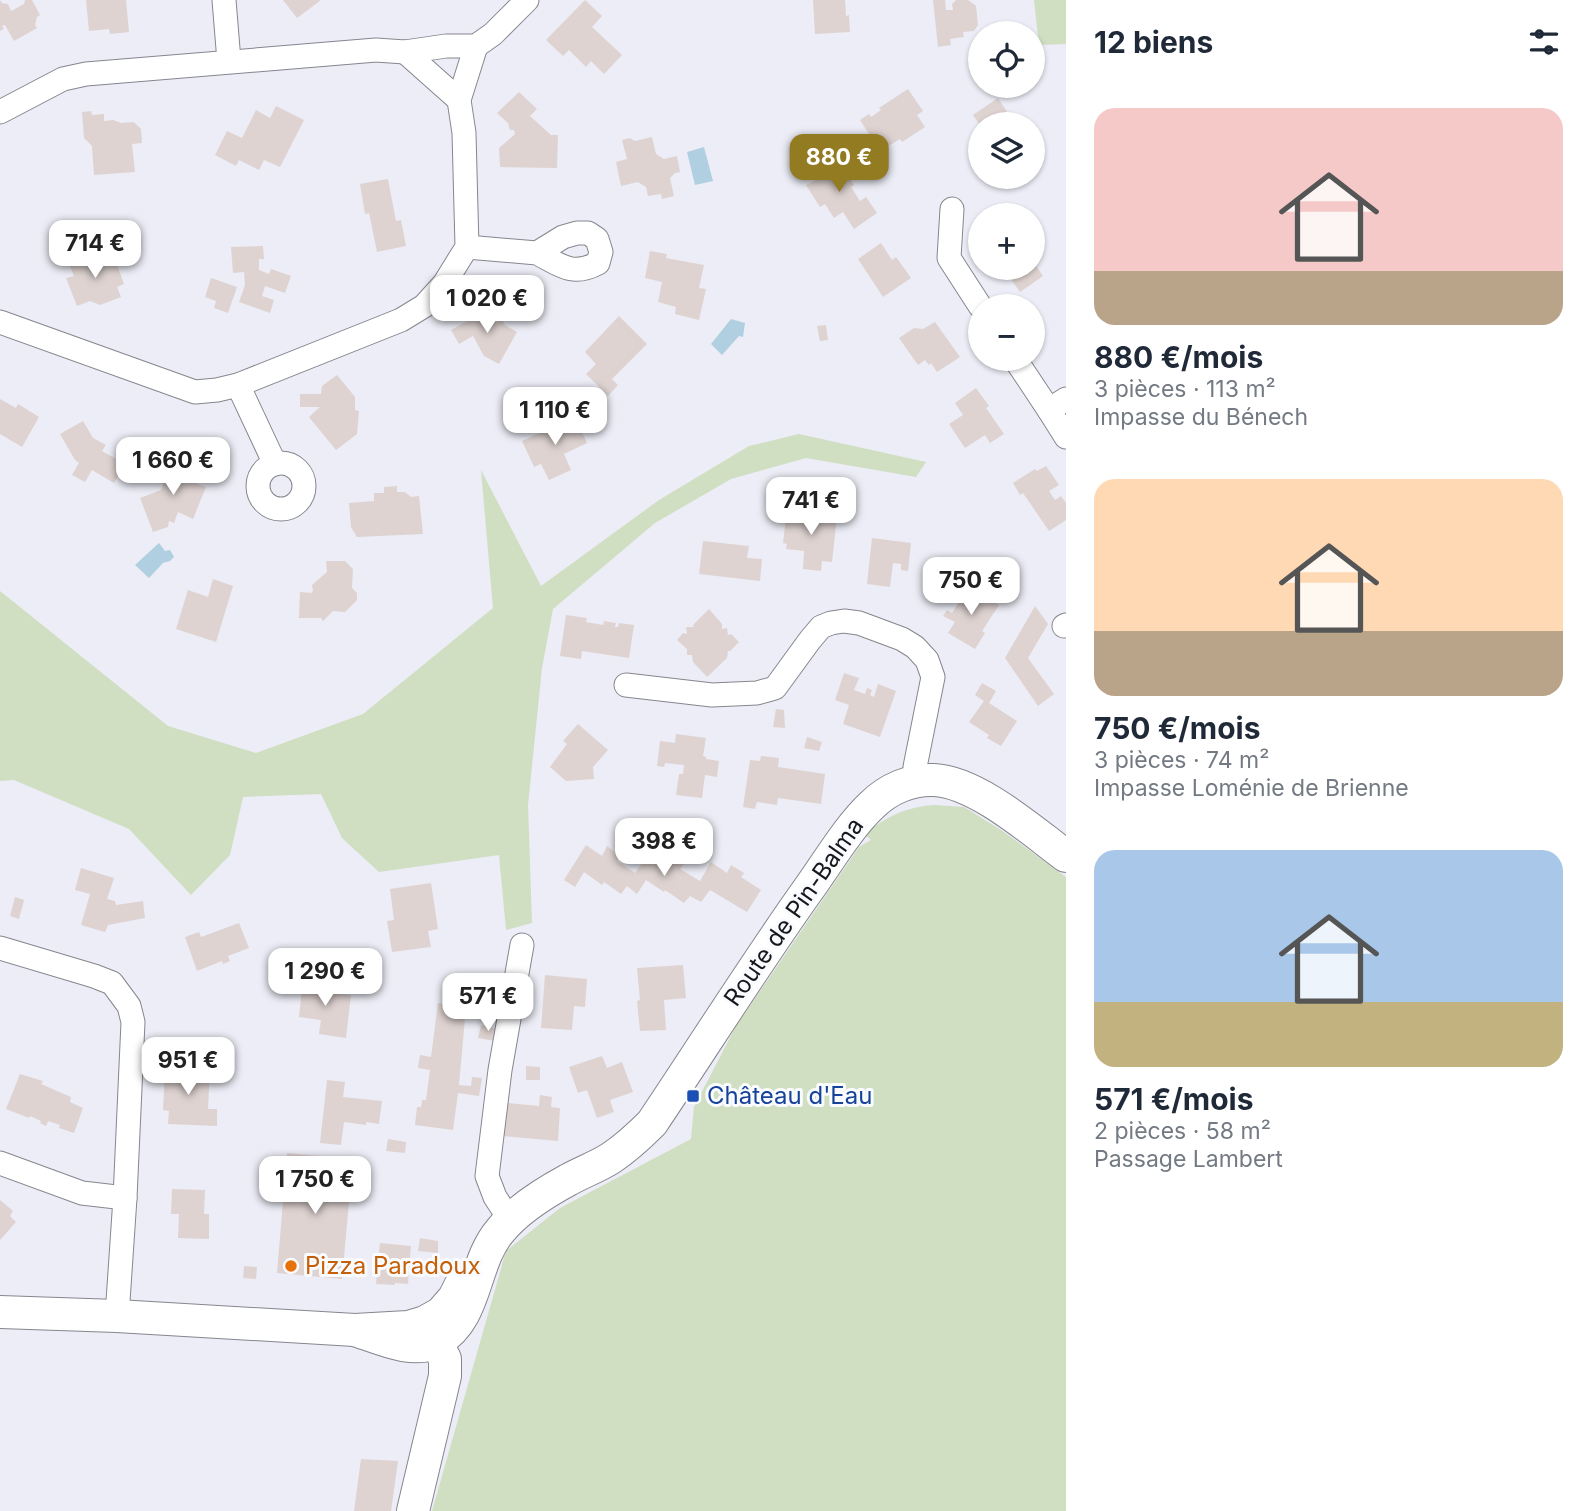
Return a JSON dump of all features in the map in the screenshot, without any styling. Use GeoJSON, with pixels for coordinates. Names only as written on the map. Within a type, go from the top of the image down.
{"type":"FeatureCollection","features":[{"type":"Feature","properties":{"kind":"street"},"geometry":{"type":"LineString","coordinates":[[224,0],[229,61]]}},
{"type":"Feature","properties":{"kind":"street"},"geometry":{"type":"LineString","coordinates":[[0,112],[63,79],[86,74],[376,50],[405,52],[446,46],[476,46],[493,34],[527,0]]}},
{"type":"Feature","properties":{"kind":"street"},"geometry":{"type":"LineString","coordinates":[[0,322],[195,392],[238,385],[401,320],[424,306],[444,284],[467,247],[464,133],[459,100],[476,46]]}},
{"type":"Feature","properties":{"kind":"street"},"geometry":{"type":"LineString","coordinates":[[405,52],[459,100]]}},
{"type":"Feature","properties":{"kind":"street"},"geometry":{"type":"LineString","coordinates":[[952,209],[949,258],[973,294]]}},
{"type":"Feature","properties":{"kind":"street"},"geometry":{"type":"LineString","coordinates":[[467,247],[537,253]]}},
{"type":"Feature","properties":{"kind":"street"},"geometry":{"type":"LineString","coordinates":[[1026,371],[1057,405],[1066,437]]}},
{"type":"Feature","properties":{"kind":"street"},"geometry":{"type":"LineString","coordinates":[[238,385],[275,464]]}},
{"type":"Feature","properties":{"kind":"street"},"geometry":{"type":"LineString","coordinates":[[626,685],[712,695],[757,693],[775,688],[821,627],[844,621],[859,624],[902,639],[915,647],[927,660],[933,677],[915,767],[921,781]]}},
{"type":"Feature","properties":{"kind":"street","name":"Route de Pin-Balma"},"geometry":{"type":"LineString","coordinates":[[431,1332],[463,1280],[479,1229],[485,1219],[504,1211],[512,1192],[569,1179],[610,1159],[652,1123],[764,953],[854,825],[883,795],[909,783],[934,780],[954,783],[974,791],[1066,856]]}},
{"type":"Feature","properties":{"kind":"street"},"geometry":{"type":"LineString","coordinates":[[504,1211],[487,1176],[500,1070],[522,945]]}},
{"type":"Feature","properties":{"kind":"street"},"geometry":{"type":"LineString","coordinates":[[0,948],[112,983],[129,1006],[133,1022],[117,1317]]}},
{"type":"Feature","properties":{"kind":"street"},"geometry":{"type":"LineString","coordinates":[[0,1163],[82,1194],[125,1198]]}},
{"type":"Feature","properties":{"kind":"street"},"geometry":{"type":"LineString","coordinates":[[0,1312],[355,1330],[408,1327],[431,1332],[444,1359],[445,1376],[413,1511]]}},
{"type":"Feature","properties":{"kind":"green space"},"geometry":{"type":"Polygon","coordinates":[[[1034,0],[1066,0],[1066,44],[1045,45],[1045,21],[1036,21],[1034,0]]]}},
{"type":"Feature","properties":{"kind":"green space"},"geometry":{"type":"Polygon","coordinates":[[[799,434],[926,462],[916,477],[806,458],[731,479],[655,523],[553,609],[542,668],[528,805],[532,923],[506,930],[499,855],[379,872],[342,838],[321,794],[243,797],[230,855],[191,895],[129,829],[14,780],[0,781],[0,591],[168,726],[256,753],[363,714],[493,608],[481,470],[541,586],[659,500],[749,446],[799,434]]]}},
{"type":"Feature","properties":{"kind":"green space"},"geometry":{"type":"Polygon","coordinates":[[[934,805],[964,807],[1066,877],[1066,1511],[432,1511],[506,1251],[560,1208],[691,1139],[694,1107],[736,1026],[859,847],[871,840],[864,834],[896,814],[934,805]]]}},
{"type":"Feature","properties":{"kind":"water"},"geometry":{"type":"Polygon","coordinates":[[[704,147],[713,181],[695,185],[687,152],[704,147]]]}},
{"type":"Feature","properties":{"kind":"water"},"geometry":{"type":"Polygon","coordinates":[[[731,319],[745,323],[743,337],[739,336],[722,355],[711,344],[731,319]]]}},
{"type":"Feature","properties":{"kind":"water"},"geometry":{"type":"Polygon","coordinates":[[[159,543],[165,551],[170,550],[174,557],[163,563],[149,578],[135,565],[159,543]]]}},
{"type":"Feature","properties":{"kind":"building"},"geometry":{"type":"Polygon","coordinates":[[[0,0],[8,4],[11,11],[24,4],[25,0],[32,0],[40,15],[35,25],[37,28],[14,41],[5,25],[0,31],[0,0]]]}},
{"type":"Feature","properties":{"kind":"building"},"geometry":{"type":"Polygon","coordinates":[[[86,0],[126,0],[129,32],[110,34],[109,29],[89,31],[86,0]]]}},
{"type":"Feature","properties":{"kind":"building"},"geometry":{"type":"Polygon","coordinates":[[[283,0],[321,0],[297,18],[283,0]]]}},
{"type":"Feature","properties":{"kind":"building"},"geometry":{"type":"Polygon","coordinates":[[[585,0],[602,16],[592,27],[622,55],[604,74],[591,61],[586,67],[569,50],[563,56],[546,40],[585,0]]]}},
{"type":"Feature","properties":{"kind":"building"},"geometry":{"type":"Polygon","coordinates":[[[813,0],[845,0],[850,32],[815,34],[813,0]]]}},
{"type":"Feature","properties":{"kind":"building"},"geometry":{"type":"Polygon","coordinates":[[[933,0],[945,0],[946,10],[953,10],[952,4],[956,0],[968,0],[976,6],[978,21],[968,21],[968,32],[963,32],[964,37],[950,39],[951,45],[938,47],[933,0]]]}},
{"type":"Feature","properties":{"kind":"building"},"geometry":{"type":"Polygon","coordinates":[[[908,89],[923,111],[917,115],[925,127],[902,142],[900,139],[880,151],[860,120],[869,114],[871,117],[881,110],[879,108],[908,89]]]}},
{"type":"Feature","properties":{"kind":"building"},"geometry":{"type":"Polygon","coordinates":[[[519,92],[537,109],[530,116],[551,135],[558,135],[557,168],[500,167],[499,148],[515,134],[497,113],[519,92]]]}},
{"type":"Feature","properties":{"kind":"building"},"geometry":{"type":"Polygon","coordinates":[[[998,98],[1007,112],[977,112],[998,98]]]}},
{"type":"Feature","properties":{"kind":"building"},"geometry":{"type":"Polygon","coordinates":[[[276,106],[304,120],[280,167],[264,160],[259,170],[239,160],[236,166],[215,155],[227,131],[242,138],[256,110],[270,118],[276,106]]]}},
{"type":"Feature","properties":{"kind":"building"},"geometry":{"type":"Polygon","coordinates":[[[91,111],[92,115],[104,114],[104,121],[134,122],[141,129],[142,143],[132,144],[135,172],[94,175],[92,146],[84,138],[82,112],[91,111]]]}},
{"type":"Feature","properties":{"kind":"building"},"geometry":{"type":"Polygon","coordinates":[[[652,137],[656,154],[664,159],[677,156],[680,172],[670,178],[674,196],[662,199],[661,194],[648,196],[646,187],[638,182],[621,186],[616,162],[627,159],[622,140],[630,138],[635,141],[652,137]]]}},
{"type":"Feature","properties":{"kind":"building"},"geometry":{"type":"Polygon","coordinates":[[[827,160],[833,169],[841,164],[860,201],[866,197],[877,213],[854,229],[843,212],[834,218],[825,204],[820,207],[806,185],[816,180],[810,171],[827,160]]]}},
{"type":"Feature","properties":{"kind":"building"},"geometry":{"type":"Polygon","coordinates":[[[388,179],[396,221],[401,220],[406,246],[377,252],[369,213],[365,214],[360,184],[388,179]]]}},
{"type":"Feature","properties":{"kind":"building"},"geometry":{"type":"Polygon","coordinates":[[[121,225],[122,233],[107,234],[106,226],[121,225]]]}},
{"type":"Feature","properties":{"kind":"building"},"geometry":{"type":"Polygon","coordinates":[[[881,243],[892,260],[896,257],[911,278],[883,297],[858,259],[881,243]]]}},
{"type":"Feature","properties":{"kind":"building"},"geometry":{"type":"Polygon","coordinates":[[[263,246],[264,259],[259,259],[259,270],[269,274],[271,269],[291,276],[285,293],[265,286],[262,296],[274,300],[270,313],[239,302],[245,285],[244,272],[233,273],[231,247],[263,246]]]}},
{"type":"Feature","properties":{"kind":"building"},"geometry":{"type":"Polygon","coordinates":[[[99,250],[104,263],[115,259],[124,284],[117,287],[121,297],[100,305],[90,301],[77,306],[66,278],[74,276],[68,262],[99,250]]]}},
{"type":"Feature","properties":{"kind":"building"},"geometry":{"type":"Polygon","coordinates":[[[650,251],[667,254],[666,258],[704,265],[699,288],[706,289],[699,320],[675,314],[676,307],[658,302],[662,282],[645,278],[650,251]]]}},
{"type":"Feature","properties":{"kind":"building"},"geometry":{"type":"Polygon","coordinates":[[[211,278],[237,287],[228,313],[214,308],[216,301],[205,297],[211,278]]]}},
{"type":"Feature","properties":{"kind":"building"},"geometry":{"type":"Polygon","coordinates":[[[1012,280],[1037,280],[1020,292],[1012,280]]]}},
{"type":"Feature","properties":{"kind":"building"},"geometry":{"type":"Polygon","coordinates":[[[489,309],[496,323],[502,319],[505,325],[517,332],[499,364],[484,356],[473,336],[459,344],[451,330],[489,309]]]}},
{"type":"Feature","properties":{"kind":"building"},"geometry":{"type":"Polygon","coordinates":[[[619,316],[647,344],[612,379],[618,385],[608,396],[586,374],[596,364],[585,352],[619,316]]]}},
{"type":"Feature","properties":{"kind":"building"},"geometry":{"type":"Polygon","coordinates":[[[935,322],[960,357],[937,372],[931,363],[929,365],[925,360],[918,365],[899,338],[914,328],[923,329],[935,322]]]}},
{"type":"Feature","properties":{"kind":"building"},"geometry":{"type":"Polygon","coordinates":[[[826,325],[828,340],[820,341],[817,326],[826,325]]]}},
{"type":"Feature","properties":{"kind":"building"},"geometry":{"type":"Polygon","coordinates":[[[337,375],[355,397],[355,410],[359,411],[357,434],[336,450],[309,417],[320,407],[300,407],[300,394],[321,394],[322,386],[337,375]]]}},
{"type":"Feature","properties":{"kind":"building"},"geometry":{"type":"Polygon","coordinates":[[[976,388],[1004,434],[990,443],[985,435],[965,448],[949,424],[963,415],[955,403],[976,388]]]}},
{"type":"Feature","properties":{"kind":"building"},"geometry":{"type":"Polygon","coordinates":[[[0,399],[16,408],[18,404],[39,417],[22,447],[0,434],[0,399]]]}},
{"type":"Feature","properties":{"kind":"building"},"geometry":{"type":"Polygon","coordinates":[[[575,417],[587,443],[564,454],[571,470],[549,480],[541,464],[534,467],[522,441],[575,417]]]}},
{"type":"Feature","properties":{"kind":"building"},"geometry":{"type":"Polygon","coordinates":[[[83,421],[93,438],[106,445],[102,451],[125,464],[114,483],[92,470],[85,482],[72,475],[79,463],[60,434],[83,421]]]}},
{"type":"Feature","properties":{"kind":"building"},"geometry":{"type":"Polygon","coordinates":[[[175,454],[192,462],[185,479],[206,487],[193,519],[178,512],[174,523],[169,521],[168,527],[153,532],[140,498],[161,490],[175,454]]]}},
{"type":"Feature","properties":{"kind":"building"},"geometry":{"type":"Polygon","coordinates":[[[1046,466],[1059,485],[1049,491],[1055,500],[1061,496],[1066,503],[1066,520],[1049,531],[1013,483],[1035,469],[1037,471],[1046,466]]]}},
{"type":"Feature","properties":{"kind":"building"},"geometry":{"type":"Polygon","coordinates":[[[397,486],[397,492],[405,492],[411,497],[419,496],[423,534],[357,537],[351,527],[349,503],[374,501],[374,493],[384,493],[384,487],[397,486]]]}},
{"type":"Feature","properties":{"kind":"building"},"geometry":{"type":"Polygon","coordinates":[[[787,510],[837,516],[832,562],[822,561],[821,571],[803,569],[804,551],[786,549],[787,544],[783,543],[787,510]]]}},
{"type":"Feature","properties":{"kind":"building"},"geometry":{"type":"Polygon","coordinates":[[[872,538],[911,543],[908,571],[901,570],[901,564],[893,563],[890,587],[867,584],[872,538]]]}},
{"type":"Feature","properties":{"kind":"building"},"geometry":{"type":"Polygon","coordinates":[[[703,541],[749,546],[747,558],[762,559],[760,581],[699,574],[703,541]]]}},
{"type":"Feature","properties":{"kind":"building"},"geometry":{"type":"Polygon","coordinates":[[[326,561],[345,561],[353,569],[352,588],[357,593],[357,600],[345,612],[333,611],[323,621],[321,618],[299,618],[300,592],[313,591],[312,585],[327,572],[326,561]]]}},
{"type":"Feature","properties":{"kind":"building"},"geometry":{"type":"Polygon","coordinates":[[[213,579],[233,586],[216,642],[176,629],[188,590],[208,597],[213,579]]]}},
{"type":"Feature","properties":{"kind":"building"},"geometry":{"type":"Polygon","coordinates":[[[969,586],[999,605],[982,631],[985,633],[975,649],[948,633],[955,622],[943,616],[947,610],[952,613],[969,586]]]}},
{"type":"Feature","properties":{"kind":"building"},"geometry":{"type":"Polygon","coordinates":[[[1035,606],[1048,624],[1028,658],[1054,694],[1038,706],[1005,658],[1035,606]]]}},
{"type":"Feature","properties":{"kind":"building"},"geometry":{"type":"Polygon","coordinates":[[[709,609],[722,624],[722,629],[727,628],[728,635],[731,634],[739,642],[707,677],[693,662],[692,655],[687,655],[687,649],[677,640],[683,633],[687,634],[686,627],[694,627],[709,609]]]}},
{"type":"Feature","properties":{"kind":"building"},"geometry":{"type":"Polygon","coordinates":[[[566,615],[587,618],[586,622],[603,625],[604,621],[616,623],[615,627],[618,627],[619,623],[634,625],[629,658],[582,651],[581,659],[560,656],[566,615]]]}},
{"type":"Feature","properties":{"kind":"building"},"geometry":{"type":"Polygon","coordinates":[[[844,673],[859,678],[854,690],[865,694],[867,688],[872,690],[870,695],[874,697],[878,684],[896,691],[880,737],[843,724],[849,705],[835,700],[844,673]]]}},
{"type":"Feature","properties":{"kind":"building"},"geometry":{"type":"Polygon","coordinates":[[[982,683],[996,691],[989,703],[1017,721],[1001,746],[969,722],[984,701],[975,695],[982,683]]]}},
{"type":"Feature","properties":{"kind":"building"},"geometry":{"type":"Polygon","coordinates":[[[776,709],[784,710],[785,728],[773,727],[776,709]]]}},
{"type":"Feature","properties":{"kind":"building"},"geometry":{"type":"Polygon","coordinates":[[[578,724],[608,750],[593,767],[594,779],[566,781],[550,767],[567,744],[563,741],[578,724]]]}},
{"type":"Feature","properties":{"kind":"building"},"geometry":{"type":"Polygon","coordinates":[[[676,734],[706,738],[703,756],[719,761],[717,777],[705,775],[702,798],[676,795],[679,774],[683,774],[684,765],[665,763],[664,767],[657,766],[660,741],[675,743],[676,734]]]}},
{"type":"Feature","properties":{"kind":"building"},"geometry":{"type":"Polygon","coordinates":[[[807,737],[822,742],[819,751],[804,748],[807,737]]]}},
{"type":"Feature","properties":{"kind":"building"},"geometry":{"type":"Polygon","coordinates":[[[761,756],[779,758],[778,767],[825,774],[821,804],[778,798],[777,805],[757,802],[755,809],[743,807],[750,760],[760,761],[761,756]]]}},
{"type":"Feature","properties":{"kind":"building"},"geometry":{"type":"Polygon","coordinates":[[[586,845],[602,856],[607,846],[620,856],[617,861],[635,873],[648,854],[664,865],[670,854],[684,864],[680,869],[700,881],[711,862],[727,873],[731,865],[744,873],[741,877],[761,890],[747,912],[710,890],[701,902],[690,896],[684,903],[646,880],[637,894],[627,886],[621,894],[584,872],[575,887],[564,880],[586,845]]]}},
{"type":"Feature","properties":{"kind":"building"},"geometry":{"type":"Polygon","coordinates":[[[81,868],[114,878],[107,899],[115,901],[116,905],[143,901],[145,918],[108,925],[105,932],[81,925],[90,894],[75,890],[81,868]]]}},
{"type":"Feature","properties":{"kind":"building"},"geometry":{"type":"Polygon","coordinates":[[[431,883],[438,929],[428,931],[431,947],[392,952],[387,921],[394,920],[390,889],[431,883]]]}},
{"type":"Feature","properties":{"kind":"building"},"geometry":{"type":"Polygon","coordinates":[[[15,897],[24,900],[19,919],[10,916],[15,897]]]}},
{"type":"Feature","properties":{"kind":"building"},"geometry":{"type":"Polygon","coordinates":[[[239,923],[249,948],[228,956],[230,961],[223,964],[222,961],[197,971],[185,937],[199,932],[201,937],[239,923]]]}},
{"type":"Feature","properties":{"kind":"building"},"geometry":{"type":"Polygon","coordinates":[[[683,965],[686,998],[664,1000],[666,1030],[640,1031],[637,968],[683,965]]]}},
{"type":"Feature","properties":{"kind":"building"},"geometry":{"type":"Polygon","coordinates":[[[545,975],[587,979],[585,1007],[574,1006],[572,1030],[541,1028],[545,975]]]}},
{"type":"Feature","properties":{"kind":"building"},"geometry":{"type":"Polygon","coordinates":[[[303,979],[326,982],[325,992],[351,995],[346,1038],[319,1034],[321,1020],[299,1017],[303,979]]]}},
{"type":"Feature","properties":{"kind":"building"},"geometry":{"type":"Polygon","coordinates":[[[438,1003],[466,1007],[459,1085],[471,1086],[472,1077],[482,1078],[479,1096],[458,1093],[453,1130],[415,1125],[417,1107],[421,1107],[422,1100],[426,1100],[430,1070],[418,1068],[420,1055],[431,1057],[438,1003]]]}},
{"type":"Feature","properties":{"kind":"building"},"geometry":{"type":"Polygon","coordinates":[[[481,1025],[497,1029],[495,1041],[478,1038],[481,1025]]]}},
{"type":"Feature","properties":{"kind":"building"},"geometry":{"type":"Polygon","coordinates":[[[602,1056],[607,1068],[622,1062],[633,1092],[610,1100],[614,1112],[597,1118],[587,1090],[578,1093],[569,1067],[602,1056]]]}},
{"type":"Feature","properties":{"kind":"building"},"geometry":{"type":"Polygon","coordinates":[[[526,1066],[540,1067],[540,1080],[526,1080],[526,1066]]]}},
{"type":"Feature","properties":{"kind":"building"},"geometry":{"type":"Polygon","coordinates":[[[165,1067],[210,1069],[208,1109],[217,1109],[217,1126],[168,1124],[169,1111],[163,1110],[165,1067]]]}},
{"type":"Feature","properties":{"kind":"building"},"geometry":{"type":"Polygon","coordinates":[[[20,1074],[43,1081],[41,1084],[71,1097],[70,1102],[83,1108],[74,1133],[59,1128],[60,1125],[48,1121],[46,1126],[30,1116],[29,1118],[6,1109],[20,1074]]]}},
{"type":"Feature","properties":{"kind":"building"},"geometry":{"type":"Polygon","coordinates":[[[327,1080],[345,1082],[343,1097],[382,1101],[379,1124],[344,1122],[341,1145],[320,1143],[327,1080]]]}},
{"type":"Feature","properties":{"kind":"building"},"geometry":{"type":"Polygon","coordinates":[[[540,1095],[552,1097],[551,1107],[560,1108],[558,1141],[503,1136],[507,1103],[539,1106],[540,1095]]]}},
{"type":"Feature","properties":{"kind":"building"},"geometry":{"type":"Polygon","coordinates":[[[388,1139],[406,1142],[405,1153],[386,1151],[388,1139]]]}},
{"type":"Feature","properties":{"kind":"building"},"geometry":{"type":"Polygon","coordinates":[[[287,1153],[353,1159],[342,1279],[277,1273],[287,1153]]]}},
{"type":"Feature","properties":{"kind":"building"},"geometry":{"type":"Polygon","coordinates":[[[172,1189],[205,1190],[204,1214],[209,1214],[209,1239],[178,1238],[179,1214],[171,1214],[172,1189]]]}},
{"type":"Feature","properties":{"kind":"building"},"geometry":{"type":"Polygon","coordinates":[[[0,1200],[13,1211],[10,1216],[16,1222],[0,1240],[0,1200]]]}},
{"type":"Feature","properties":{"kind":"building"},"geometry":{"type":"Polygon","coordinates":[[[420,1238],[438,1241],[438,1253],[418,1251],[420,1238]]]}},
{"type":"Feature","properties":{"kind":"building"},"geometry":{"type":"Polygon","coordinates":[[[380,1243],[411,1246],[408,1284],[376,1284],[380,1243]]]}},
{"type":"Feature","properties":{"kind":"building"},"geometry":{"type":"Polygon","coordinates":[[[244,1266],[257,1267],[256,1279],[243,1278],[244,1266]]]}},
{"type":"Feature","properties":{"kind":"building"},"geometry":{"type":"Polygon","coordinates":[[[361,1459],[398,1461],[391,1511],[354,1511],[361,1459]]]}},
{"type":"Feature","properties":{"kind":"place","name":"Château d'Eau"},"geometry":{"type":"Point","coordinates":[693,1096]}},
{"type":"Feature","properties":{"kind":"place","name":"Pizza Paradoux"},"geometry":{"type":"Point","coordinates":[291,1266]}}]}
